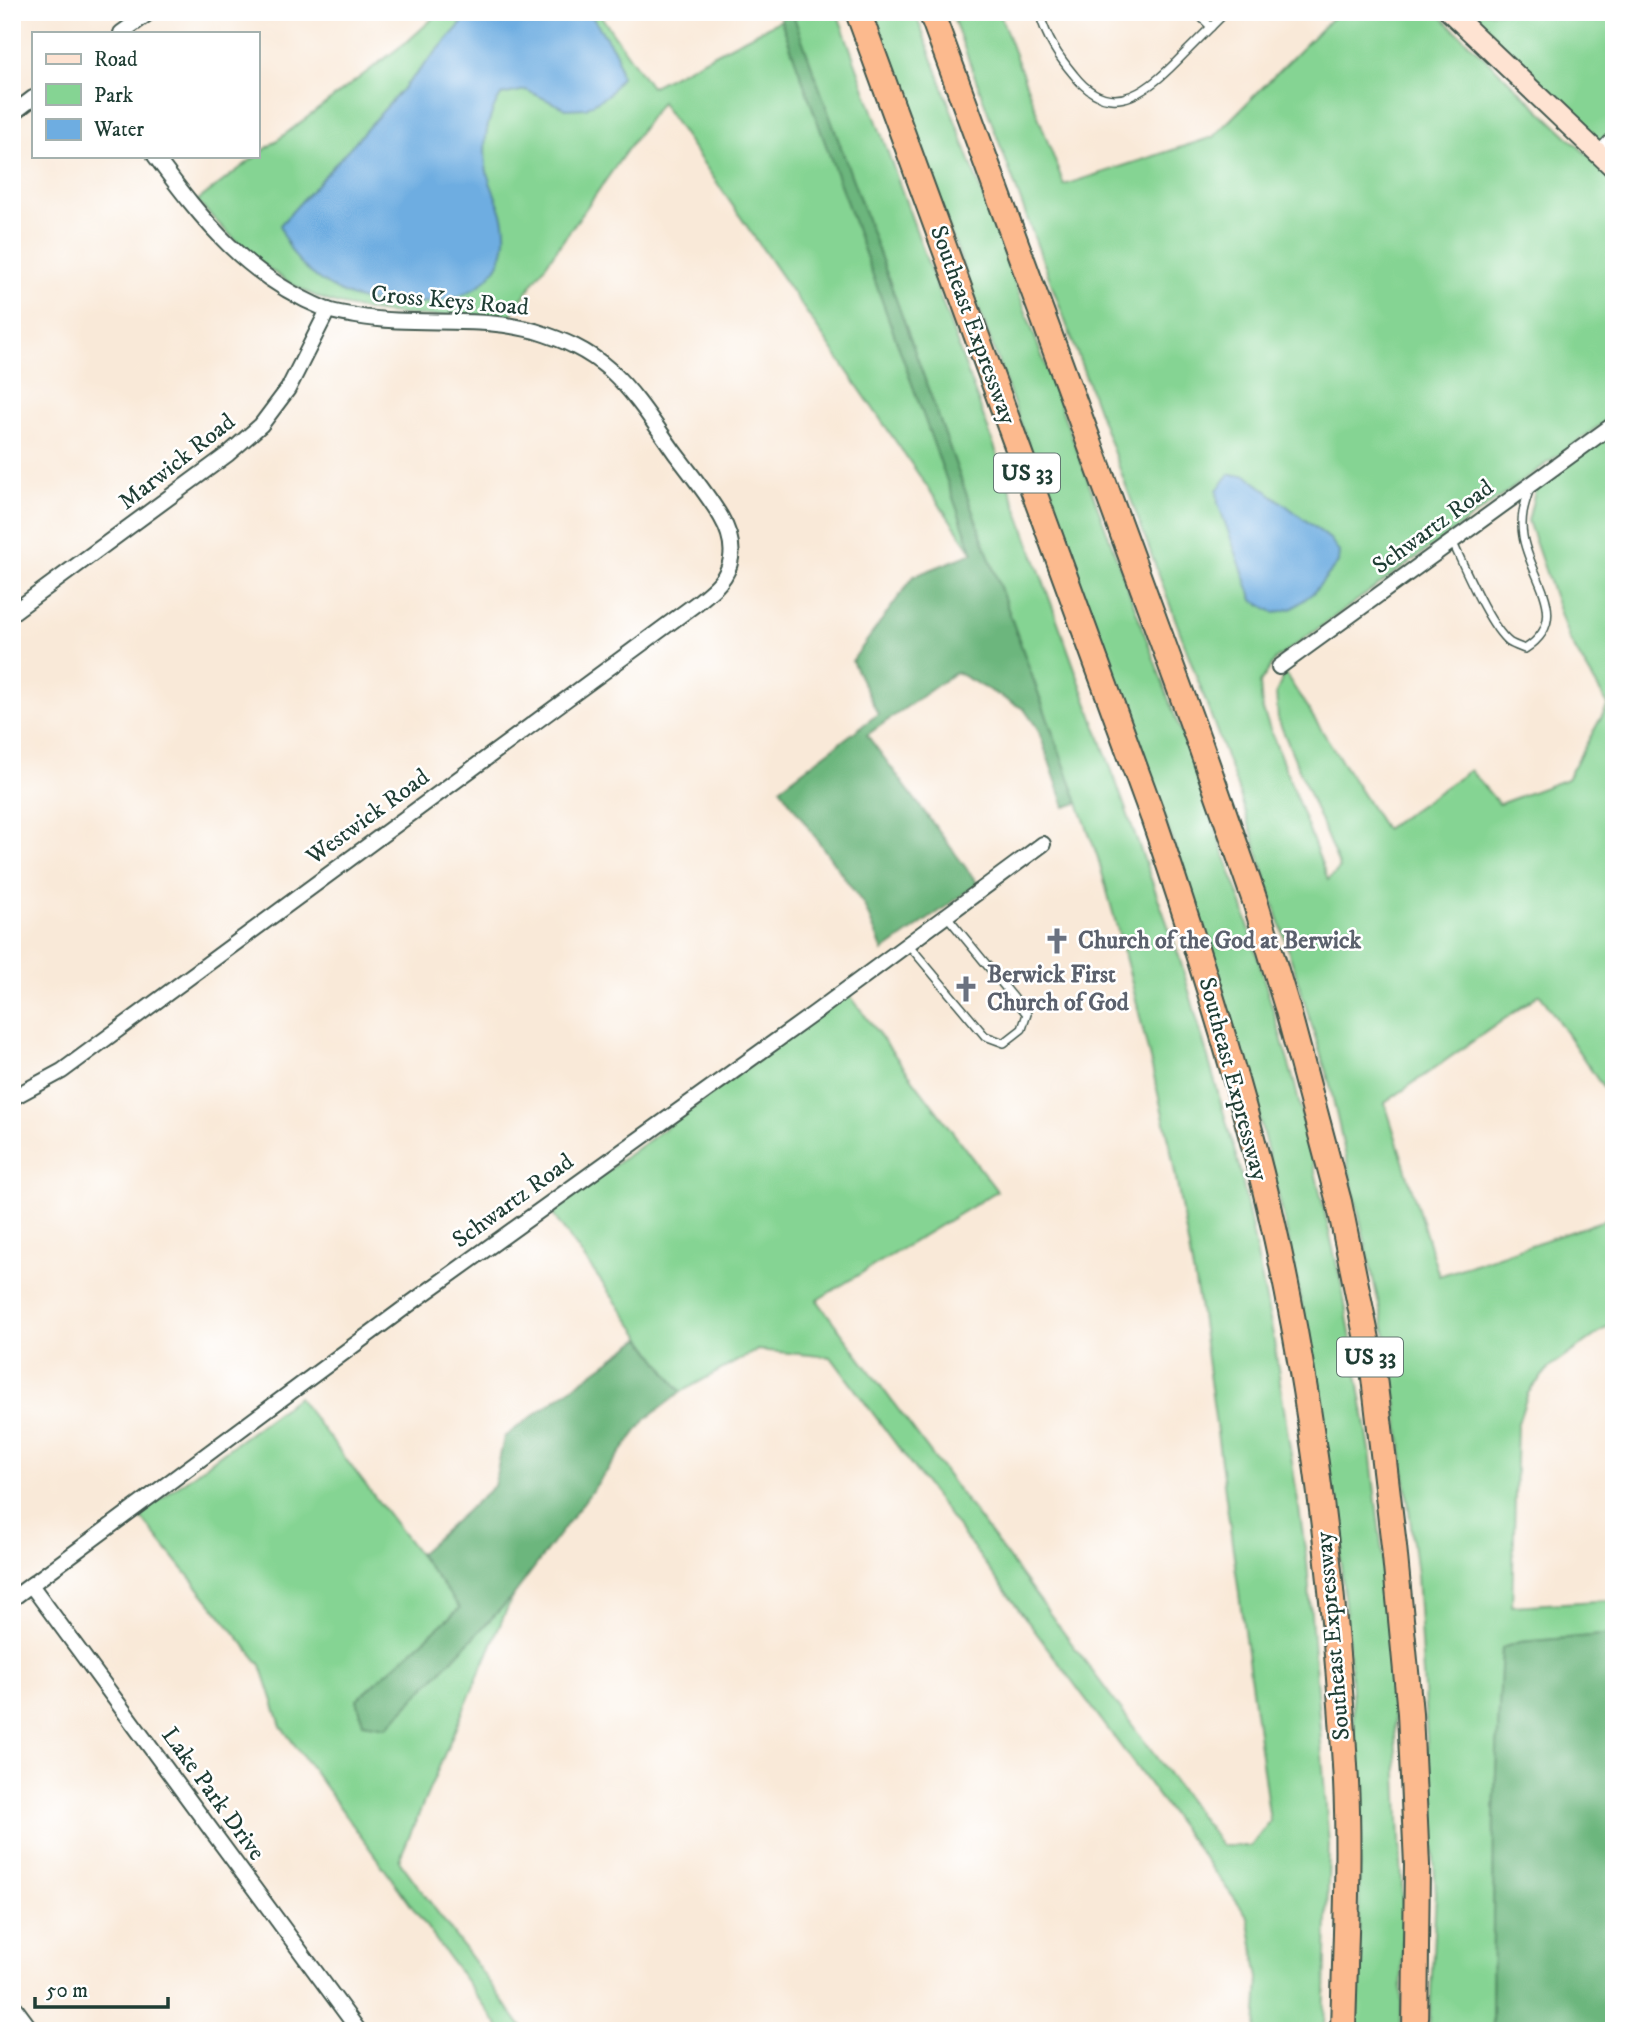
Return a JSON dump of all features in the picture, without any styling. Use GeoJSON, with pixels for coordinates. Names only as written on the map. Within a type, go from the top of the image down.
{"type":"FeatureCollection","features":[{"type":"Feature","properties":{"kind":"highway","name":"Southeast Expressway"},"geometry":{"type":"LineString","coordinates":[[858,12],[1153,817],[1193,935],[1252,1139],[1300,1366],[1313,1446],[1335,1625],[1346,1786],[1343,2031]]}},
{"type":"Feature","properties":{"kind":"highway","name":"US 33"},"geometry":{"type":"LineString","coordinates":[[931,12],[1255,901],[1287,1007],[1339,1202],[1373,1369],[1396,1560],[1409,1713],[1417,1865],[1415,2031]]}},
{"type":"Feature","properties":{"kind":"street"},"geometry":{"type":"LineString","coordinates":[[122,32],[150,12]]}},
{"type":"Feature","properties":{"kind":"street"},"geometry":{"type":"LineString","coordinates":[[1450,12],[1614,168]]}},
{"type":"Feature","properties":{"kind":"street"},"geometry":{"type":"LineString","coordinates":[[12,114],[32,99]]}},
{"type":"Feature","properties":{"kind":"street","name":"Cross Keys Road"},"geometry":{"type":"LineString","coordinates":[[156,158],[197,212],[249,265],[289,291],[328,310],[408,322],[487,324],[531,330],[568,342],[587,353],[610,370],[633,395],[701,488],[722,518],[730,536],[732,556]]}},
{"type":"Feature","properties":{"kind":"street","name":"Marwick Road"},"geometry":{"type":"LineString","coordinates":[[12,613],[228,454],[261,425],[288,389],[328,310]]}},
{"type":"Feature","properties":{"kind":"street","name":"Schwartz Road"},"geometry":{"type":"LineString","coordinates":[[1279,667],[1614,424]]}},
{"type":"Feature","properties":{"kind":"street","name":"Westwick Road"},"geometry":{"type":"LineString","coordinates":[[12,1098],[62,1071],[697,603],[715,589],[727,574],[732,556]]}},
{"type":"Feature","properties":{"kind":"street","name":"Schwartz Road"},"geometry":{"type":"LineString","coordinates":[[12,1599],[411,1303],[1043,844]]}},
{"type":"Feature","properties":{"kind":"street","name":"Lake Park Drive"},"geometry":{"type":"LineString","coordinates":[[31,1585],[359,2031]]}},
{"type":"Feature","properties":{"kind":"street"},"geometry":{"type":"LineString","coordinates":[[12,2004],[33,2031]]}},
{"type":"Feature","properties":{"kind":"lane"},"geometry":{"type":"LineString","coordinates":[[1042,12],[1040,15],[1045,34],[1077,79],[1096,95],[1121,100],[1143,92],[1226,12]]}},
{"type":"Feature","properties":{"kind":"lane"},"geometry":{"type":"LineString","coordinates":[[1196,12],[1211,27]]}},
{"type":"Feature","properties":{"kind":"lane"},"geometry":{"type":"LineString","coordinates":[[1597,152],[1614,133]]}},
{"type":"Feature","properties":{"kind":"lane"},"geometry":{"type":"LineString","coordinates":[[1452,541],[1487,610],[1510,643],[1525,649],[1538,640],[1548,623],[1548,609],[1523,540],[1521,515],[1531,484]]}},
{"type":"Feature","properties":{"kind":"lane"},"geometry":{"type":"LineString","coordinates":[[908,944],[985,1036],[1004,1043],[1022,1029],[1027,1014],[946,915]]}},
{"type":"Feature","properties":{"kind":"green space"},"geometry":{"type":"Polygon","coordinates":[[[440,12],[598,12],[651,87],[781,20],[973,553],[661,102],[509,317],[423,316],[380,312],[317,297],[261,263],[227,233],[197,201],[254,158],[259,158],[259,154],[409,40],[440,12]]]}},
{"type":"Feature","properties":{"kind":"green space"},"geometry":{"type":"Polygon","coordinates":[[[778,12],[792,12],[1078,803],[1065,807],[1038,729],[1024,709],[956,672],[867,735],[978,884],[883,951],[864,905],[780,788],[878,714],[852,661],[914,576],[973,553],[778,12]]]}},
{"type":"Feature","properties":{"kind":"green space"},"geometry":{"type":"Polygon","coordinates":[[[792,12],[837,12],[1179,956],[1240,1170],[1273,1335],[1307,1562],[1329,1845],[1324,2031],[1256,2031],[1259,1978],[1248,1917],[831,1357],[757,1350],[681,1392],[551,1212],[848,993],[997,1191],[817,1300],[1222,1846],[1251,1846],[1270,1821],[1201,1315],[1169,1140],[1130,975],[1098,858],[792,12]]]}},
{"type":"Feature","properties":{"kind":"green space"},"geometry":{"type":"Polygon","coordinates":[[[870,12],[915,12],[1242,904],[1295,1085],[1342,1287],[1370,1450],[1390,1620],[1403,1906],[1401,2031],[1356,2031],[1359,1932],[1355,1735],[1338,1539],[1309,1344],[1290,1247],[1250,1086],[1202,927],[1175,849],[870,12]]]}},
{"type":"Feature","properties":{"kind":"green space"},"geometry":{"type":"Polygon","coordinates":[[[951,12],[999,12],[1064,185],[1213,137],[1338,12],[1436,12],[1614,180],[1614,415],[1276,659],[1260,683],[1262,708],[1328,880],[1340,868],[1278,719],[1276,693],[1285,673],[1385,829],[1470,770],[1499,804],[1567,779],[1608,705],[1569,639],[1528,521],[1536,487],[1614,432],[1614,1104],[1540,994],[1385,1103],[1439,1276],[1602,1221],[1614,1213],[1614,1322],[1549,1368],[1528,1393],[1517,1426],[1512,1606],[1614,1600],[1614,1634],[1520,1642],[1502,1648],[1494,1814],[1492,2031],[1429,2031],[1436,1893],[1417,1575],[1390,1354],[1329,1081],[1238,789],[951,12]]]}},
{"type":"Feature","properties":{"kind":"green space"},"geometry":{"type":"Polygon","coordinates":[[[1461,12],[1614,12],[1614,157],[1461,12]]]}},
{"type":"Feature","properties":{"kind":"green space"},"geometry":{"type":"Polygon","coordinates":[[[641,1338],[681,1392],[646,1419],[512,1597],[387,1727],[363,1723],[357,1699],[460,1608],[419,1554],[494,1486],[504,1437],[641,1338]]]}},
{"type":"Feature","properties":{"kind":"green space"},"geometry":{"type":"Polygon","coordinates":[[[298,1397],[460,1608],[357,1699],[363,1723],[387,1727],[512,1597],[399,1860],[525,2031],[502,2031],[281,1726],[261,1665],[139,1515],[298,1397]]]}},
{"type":"Feature","properties":{"kind":"green space"},"geometry":{"type":"Polygon","coordinates":[[[1614,1634],[1614,2031],[1492,2031],[1494,1814],[1502,1648],[1520,1642],[1614,1634]]]}},
{"type":"Feature","properties":{"kind":"water"},"geometry":{"type":"Polygon","coordinates":[[[472,12],[589,12],[616,53],[621,77],[609,94],[586,108],[566,109],[526,90],[501,95],[489,120],[485,156],[489,180],[504,222],[505,239],[502,254],[488,278],[463,294],[432,302],[376,302],[343,293],[321,281],[303,266],[290,248],[280,225],[472,12]]]}},
{"type":"Feature","properties":{"kind":"water"},"geometry":{"type":"Polygon","coordinates":[[[1229,475],[1246,475],[1330,539],[1339,552],[1338,563],[1313,593],[1293,608],[1275,613],[1253,600],[1218,503],[1217,490],[1229,475]]]}},
{"type":"Feature","properties":{"kind":"place","name":"Church of the God at Berwick"},"geometry":{"type":"Point","coordinates":[1057,941]}},
{"type":"Feature","properties":{"kind":"place","name":"Berwick First Church of God"},"geometry":{"type":"Point","coordinates":[966,989]}}]}
